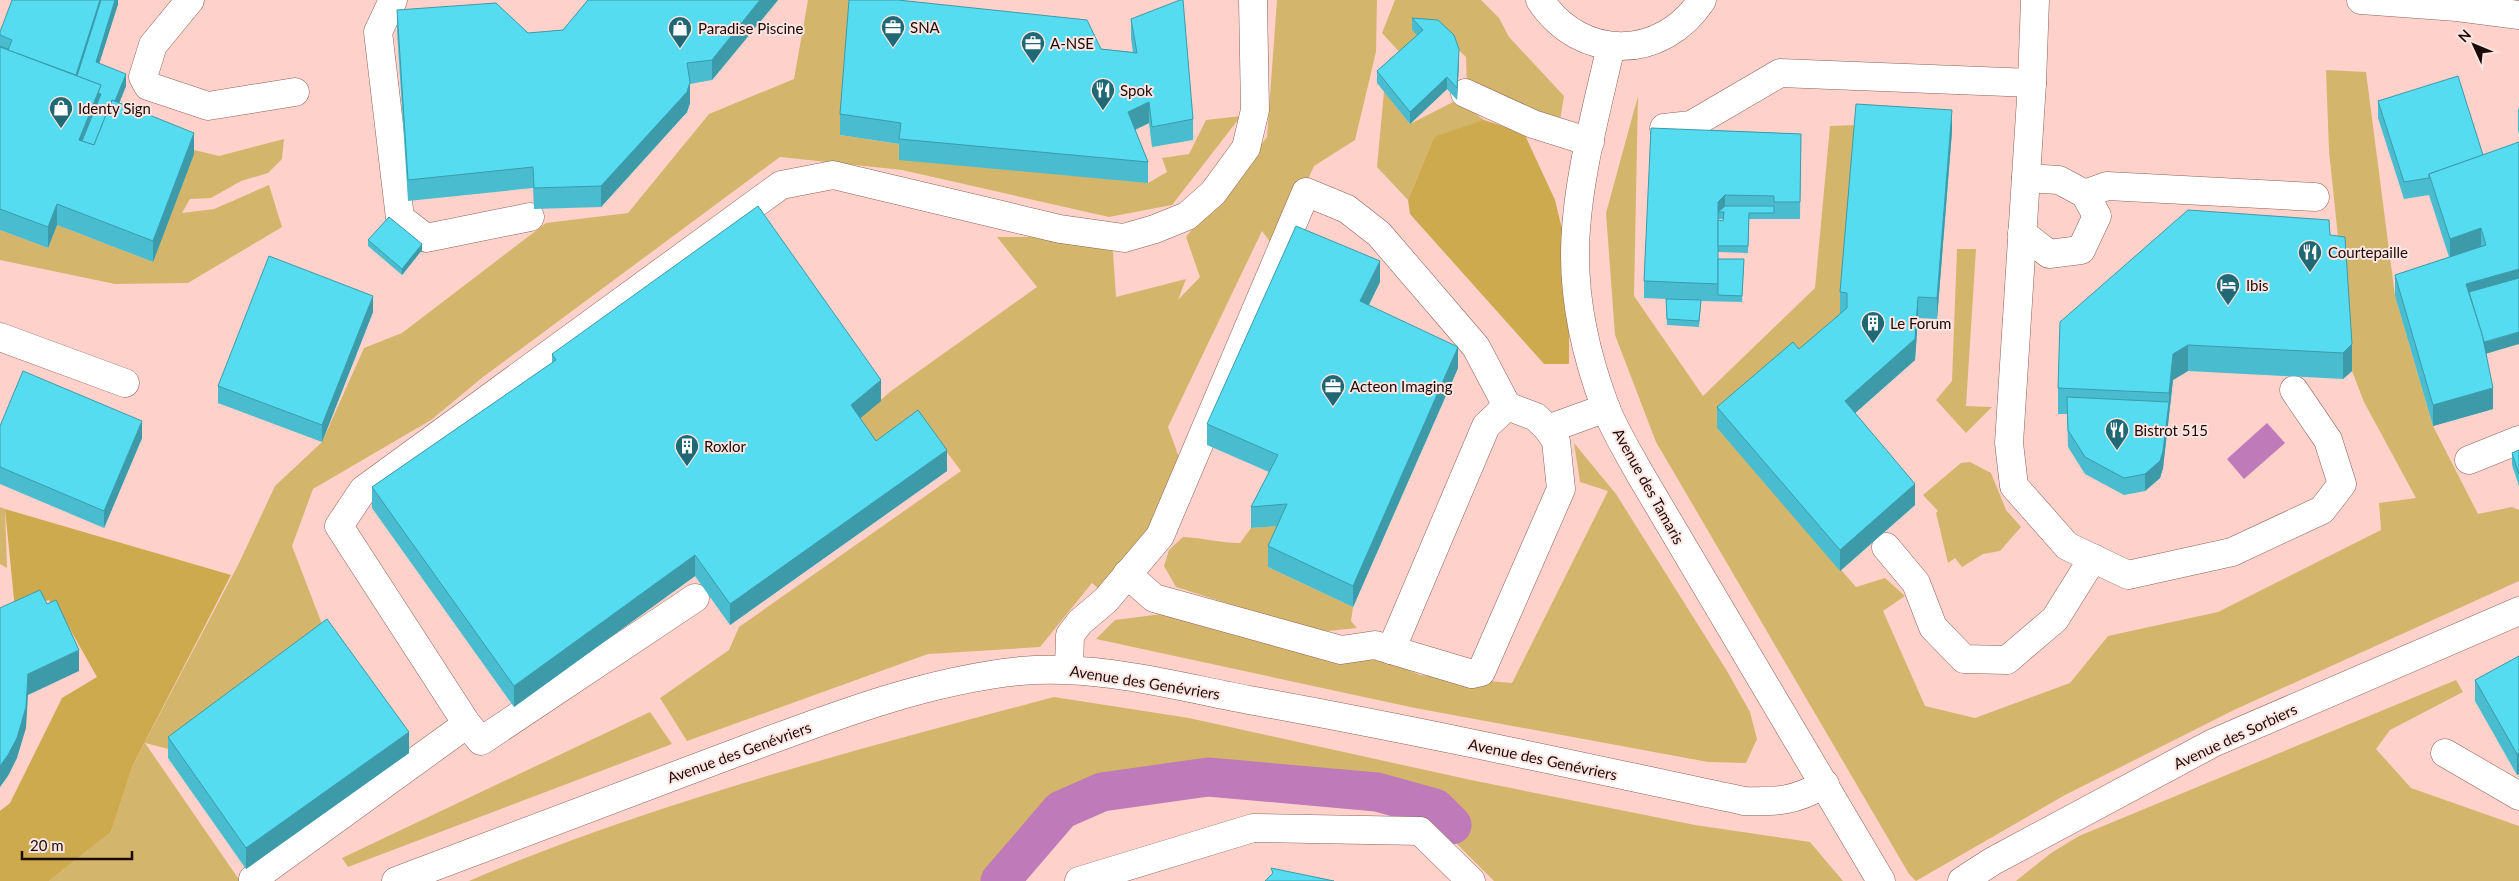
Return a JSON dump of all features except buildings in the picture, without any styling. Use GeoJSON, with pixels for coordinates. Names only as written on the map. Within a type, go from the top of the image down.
{"type":"FeatureCollection","features":[{"type":"Feature","properties":{"kind":"street"},"geometry":{"type":"LineString","coordinates":[[190,0],[153,45],[143,77],[148,86],[208,106],[295,92]]}},
{"type":"Feature","properties":{"kind":"street"},"geometry":{"type":"LineString","coordinates":[[393,0],[378,32],[400,218],[426,238],[530,217]]}},
{"type":"Feature","properties":{"kind":"street"},"geometry":{"type":"LineString","coordinates":[[695,598],[482,741],[467,724],[339,526],[363,490],[781,185],[833,175],[1060,229],[1124,238],[1155,229],[1187,216],[1213,193],[1246,148],[1255,110],[1253,0]]}},
{"type":"Feature","properties":{"kind":"street"},"geometry":{"type":"LineString","coordinates":[[1540,0],[1549,14],[1567,29],[1587,40],[1611,46],[1641,45],[1669,34],[1692,16],[1702,0]]}},
{"type":"Feature","properties":{"kind":"street"},"geometry":{"type":"LineString","coordinates":[[2035,0],[2032,83],[2008,444],[2014,486],[2067,546],[2128,575],[2232,552],[2322,510],[2342,484],[2328,440],[2294,390]]}},
{"type":"Feature","properties":{"kind":"street"},"geometry":{"type":"LineString","coordinates":[[2361,0],[2458,3],[2519,14]]}},
{"type":"Feature","properties":{"kind":"street","name":"Avenue des Tamaris"},"geometry":{"type":"LineString","coordinates":[[1611,46],[1590,142],[1579,208],[1575,254],[1578,302],[1588,354],[1606,408],[1640,474],[1881,881]]}},
{"type":"Feature","properties":{"kind":"street"},"geometry":{"type":"LineString","coordinates":[[1664,128],[1691,125],[1780,74],[2032,83]]}},
{"type":"Feature","properties":{"kind":"street"},"geometry":{"type":"LineString","coordinates":[[1465,93],[1533,124],[1590,142]]}},
{"type":"Feature","properties":{"kind":"street"},"geometry":{"type":"LineString","coordinates":[[2022,233],[2049,254],[2082,250],[2097,216],[2085,194],[2060,180],[2026,178]]}},
{"type":"Feature","properties":{"kind":"street"},"geometry":{"type":"LineString","coordinates":[[2085,194],[2107,186],[2314,197]]}},
{"type":"Feature","properties":{"kind":"street"},"geometry":{"type":"LineString","coordinates":[[1069,669],[1070,635],[1080,622],[1106,600],[1127,574],[1160,536],[1306,192],[1347,209],[1379,234],[1476,348],[1507,406],[1536,417],[1556,440],[1562,489],[1481,672],[1472,674],[1375,645],[1341,650],[1154,598],[1127,574]]}},
{"type":"Feature","properties":{"kind":"street"},"geometry":{"type":"LineString","coordinates":[[0,338],[125,383]]}},
{"type":"Feature","properties":{"kind":"street"},"geometry":{"type":"LineString","coordinates":[[1391,650],[1486,426],[1507,406]]}},
{"type":"Feature","properties":{"kind":"street"},"geometry":{"type":"LineString","coordinates":[[1548,429],[1606,408]]}},
{"type":"Feature","properties":{"kind":"street"},"geometry":{"type":"LineString","coordinates":[[2469,460],[2519,440]]}},
{"type":"Feature","properties":{"kind":"street"},"geometry":{"type":"LineString","coordinates":[[1886,547],[1916,583],[1934,627],[1964,659],[2007,660],[2055,619],[2093,558]]}},
{"type":"Feature","properties":{"kind":"street","name":"Avenue des Sorbiers"},"geometry":{"type":"LineString","coordinates":[[1962,881],[1993,862],[2213,743],[2519,611]]}},
{"type":"Feature","properties":{"kind":"street","name":"Avenue des Genévriers"},"geometry":{"type":"LineString","coordinates":[[396,881],[773,739],[908,693],[972,678],[1021,671],[1069,669],[1324,713],[1744,801],[1777,802],[1806,794],[1825,784]]}},
{"type":"Feature","properties":{"kind":"street"},"geometry":{"type":"LineString","coordinates":[[254,878],[467,724]]}},
{"type":"Feature","properties":{"kind":"street"},"geometry":{"type":"LineString","coordinates":[[2445,753],[2519,796]]}},
{"type":"Feature","properties":{"kind":"street"},"geometry":{"type":"LineString","coordinates":[[1079,881],[1253,828],[1420,831],[1471,881]]}},
{"type":"Feature","properties":{"kind":"shaded area"},"geometry":{"type":"Polygon","coordinates":[[[808,0],[850,0],[840,135],[1148,183],[1167,172],[1162,158],[1189,154],[1206,120],[1241,116],[1172,205],[1109,217],[902,170],[780,157],[483,377],[431,420],[313,489],[292,546],[325,632],[176,751],[145,743],[240,881],[49,881],[111,832],[133,765],[239,563],[275,486],[322,442],[364,348],[402,333],[546,223],[628,213],[709,114],[794,79],[808,0]]]}},
{"type":"Feature","properties":{"kind":"shaded area"},"geometry":{"type":"Polygon","coordinates":[[[1277,0],[1377,0],[1376,52],[1355,140],[1314,166],[1276,250],[1262,231],[1168,427],[1181,463],[1152,531],[1100,590],[1092,583],[1040,647],[928,654],[687,741],[660,698],[729,650],[739,627],[961,471],[927,426],[876,462],[851,426],[891,391],[1037,287],[997,237],[1112,237],[1116,297],[1186,279],[1178,300],[1200,277],[1186,237],[1267,137],[1277,0]]]}},
{"type":"Feature","properties":{"kind":"shaded area"},"geometry":{"type":"Polygon","coordinates":[[[1395,0],[1481,0],[1499,18],[1509,37],[1564,96],[1560,121],[1467,88],[1466,57],[1443,35],[1423,42],[1405,58],[1382,33],[1395,0]]]}},
{"type":"Feature","properties":{"kind":"shaded area"},"geometry":{"type":"Polygon","coordinates":[[[2326,70],[2366,72],[2395,296],[2433,426],[2478,514],[2512,507],[2519,510],[2519,581],[2236,709],[2065,795],[1916,881],[1909,874],[1656,442],[1615,335],[1606,213],[1638,96],[1634,296],[1703,396],[1815,288],[1830,126],[1856,125],[1847,314],[1717,428],[1856,587],[1885,578],[1905,596],[1883,611],[1925,706],[1975,718],[2070,683],[2108,636],[2218,612],[2381,530],[2379,503],[2416,498],[2364,402],[2352,371],[2329,151],[2326,70]]]}},
{"type":"Feature","properties":{"kind":"shaded area"},"geometry":{"type":"Polygon","coordinates":[[[1384,91],[1410,124],[1457,100],[1484,120],[1476,148],[1434,137],[1408,200],[1377,167],[1384,91]]]}},
{"type":"Feature","properties":{"kind":"shaded area"},"geometry":{"type":"Polygon","coordinates":[[[1484,120],[1524,133],[1555,200],[1569,258],[1569,364],[1544,364],[1410,214],[1408,200],[1434,137],[1484,120]]]}},
{"type":"Feature","properties":{"kind":"shaded area"},"geometry":{"type":"Polygon","coordinates":[[[284,139],[282,159],[268,173],[241,181],[211,198],[190,199],[182,213],[214,209],[269,185],[282,227],[188,283],[115,284],[0,260],[0,230],[48,248],[57,225],[153,262],[190,149],[219,156],[284,139]]]}},
{"type":"Feature","properties":{"kind":"shaded area"},"geometry":{"type":"Polygon","coordinates":[[[1957,249],[1976,249],[1966,406],[1992,407],[1966,433],[1936,400],[1952,381],[1957,249]]]}},
{"type":"Feature","properties":{"kind":"shaded area"},"geometry":{"type":"Polygon","coordinates":[[[2267,423],[2285,443],[2244,479],[2227,459],[2267,423]]]}},
{"type":"Feature","properties":{"kind":"shaded area"},"geometry":{"type":"Polygon","coordinates":[[[1574,443],[1616,494],[1727,671],[1750,712],[1757,739],[1746,763],[1708,762],[1415,708],[1096,639],[1115,620],[1170,613],[1374,655],[1420,675],[1512,683],[1608,491],[1580,482],[1574,443]]]}},
{"type":"Feature","properties":{"kind":"shaded area"},"geometry":{"type":"Polygon","coordinates":[[[1970,462],[1991,473],[2006,510],[2021,527],[2000,551],[1983,554],[1962,567],[1955,558],[1948,563],[1936,513],[1938,511],[1923,495],[1961,463],[1970,462]]]}},
{"type":"Feature","properties":{"kind":"shaded area"},"geometry":{"type":"Polygon","coordinates":[[[0,507],[5,509],[7,568],[0,564],[0,507]]]}},
{"type":"Feature","properties":{"kind":"shaded area"},"geometry":{"type":"Polygon","coordinates":[[[5,509],[231,575],[133,765],[111,832],[49,881],[0,881],[0,811],[10,803],[62,698],[97,677],[66,622],[49,600],[15,609],[5,509]]]}},
{"type":"Feature","properties":{"kind":"shaded area"},"geometry":{"type":"Polygon","coordinates":[[[1287,525],[1268,567],[1353,607],[1351,621],[1357,628],[1318,632],[1176,587],[1164,566],[1169,550],[1183,537],[1240,543],[1251,528],[1287,525]]]}},
{"type":"Feature","properties":{"kind":"shaded area"},"geometry":{"type":"Polygon","coordinates":[[[2456,680],[2463,692],[2390,730],[2376,749],[2411,788],[2519,826],[2519,881],[2016,881],[2051,853],[2079,836],[2456,680]]]}},
{"type":"Feature","properties":{"kind":"shaded area"},"geometry":{"type":"Polygon","coordinates":[[[1054,697],[1189,718],[1471,780],[1695,825],[1810,842],[1843,881],[1494,881],[1455,842],[1459,819],[1436,798],[1370,778],[1205,768],[1112,777],[1055,805],[990,881],[469,881],[540,852],[612,826],[758,779],[831,757],[1054,697]]]}},
{"type":"Feature","properties":{"kind":"shaded area"},"geometry":{"type":"Polygon","coordinates":[[[650,712],[672,744],[348,867],[342,858],[650,712]]]}},
{"type":"Feature","properties":{"kind":"waterway"},"geometry":{"type":"LineString","coordinates":[[1000,881],[1061,810],[1102,792],[1208,777],[1377,792],[1435,808],[1452,825]]}},
{"type":"Feature","properties":{"kind":"place","name":"SNA"},"geometry":{"type":"Point","coordinates":[893,48]}},
{"type":"Feature","properties":{"kind":"place","name":"Paradise Piscine"},"geometry":{"type":"Point","coordinates":[680,49]}},
{"type":"Feature","properties":{"kind":"place","name":"A-NSE"},"geometry":{"type":"Point","coordinates":[1033,64]}},
{"type":"Feature","properties":{"kind":"place","name":"Spok"},"geometry":{"type":"Point","coordinates":[1103,111]}},
{"type":"Feature","properties":{"kind":"place","name":"Identy Sign"},"geometry":{"type":"Point","coordinates":[61,129]}},
{"type":"Feature","properties":{"kind":"place","name":"Courtepaille"},"geometry":{"type":"Point","coordinates":[2310,273]}},
{"type":"Feature","properties":{"kind":"place","name":"Ibis"},"geometry":{"type":"Point","coordinates":[2228,306]}},
{"type":"Feature","properties":{"kind":"place","name":"Le Forum"},"geometry":{"type":"Point","coordinates":[1873,344]}},
{"type":"Feature","properties":{"kind":"place","name":"Acteon Imaging"},"geometry":{"type":"Point","coordinates":[1333,407]}},
{"type":"Feature","properties":{"kind":"place","name":"Bistrot 515"},"geometry":{"type":"Point","coordinates":[2117,451]}},
{"type":"Feature","properties":{"kind":"place","name":"Roxlor"},"geometry":{"type":"Point","coordinates":[687,467]}}]}
